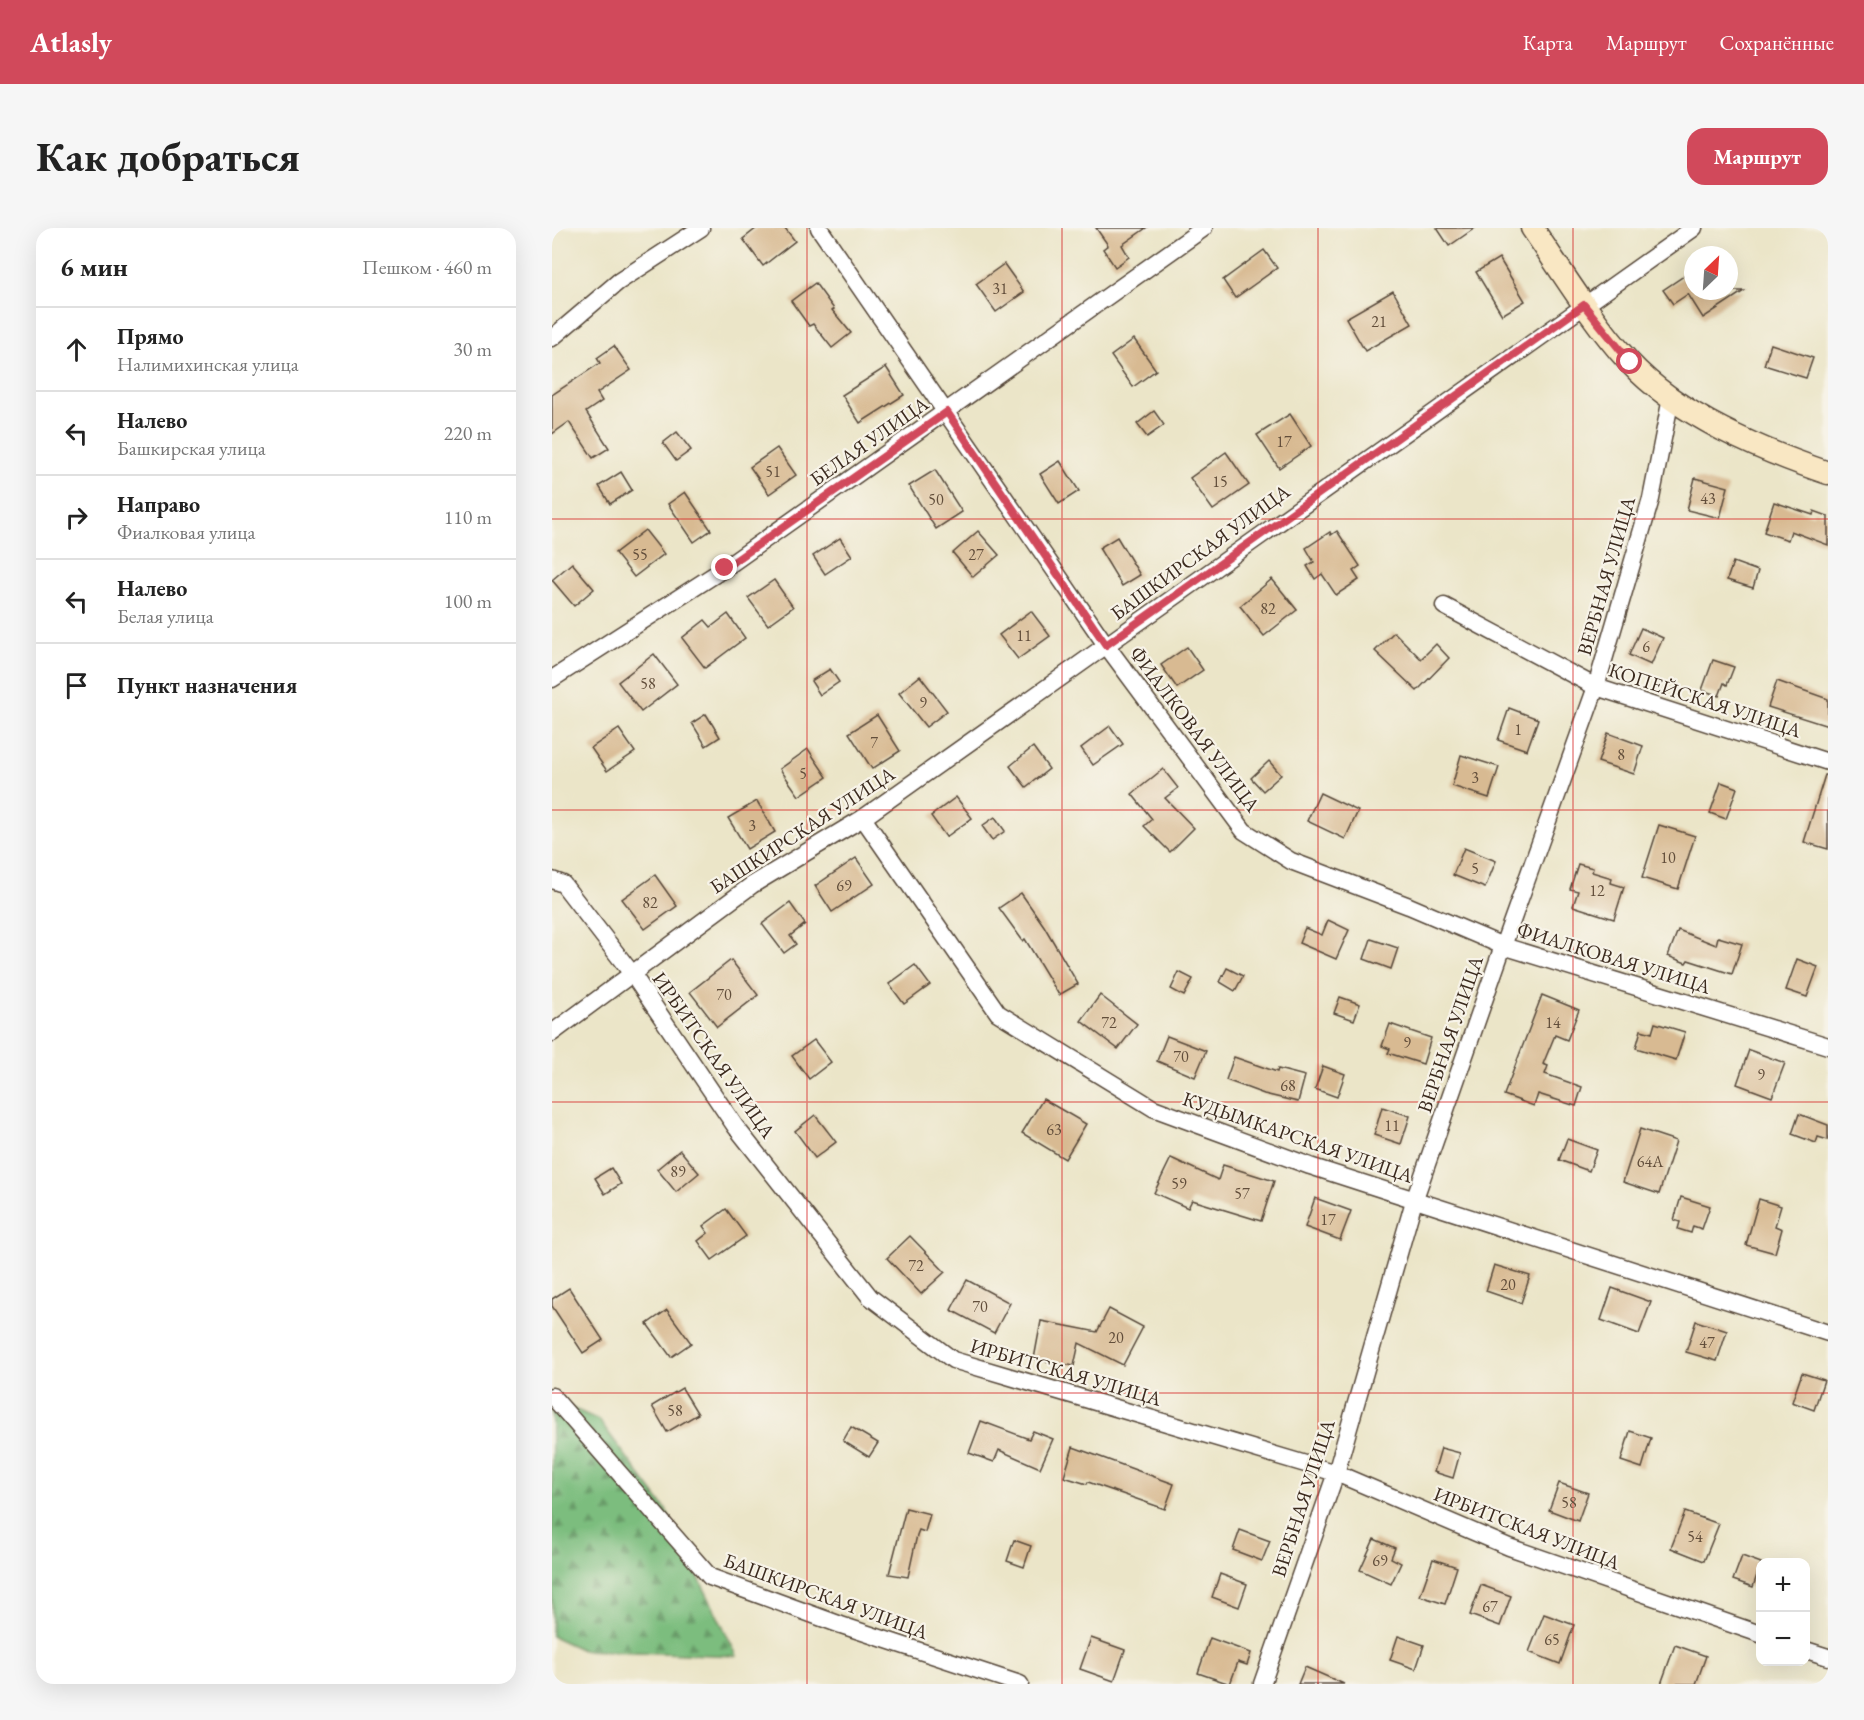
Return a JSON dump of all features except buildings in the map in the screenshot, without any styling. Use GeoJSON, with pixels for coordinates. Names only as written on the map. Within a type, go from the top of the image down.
{"type":"FeatureCollection","features":[{"type":"Feature","properties":{"kind":"street"},"geometry":{"type":"LineString","coordinates":[[552,338],[618,282],[701,228]]}},
{"type":"Feature","properties":{"kind":"street","name":"ФИАЛКОВАЯ УЛИЦА"},"geometry":{"type":"LineString","coordinates":[[819,228],[1106,645],[1244,831],[1291,861],[1409,906],[1503,946],[1828,1046]]}},
{"type":"Feature","properties":{"kind":"street","name":"БЕЛАЯ УЛИЦА"},"geometry":{"type":"LineString","coordinates":[[552,679],[725,568],[1204,228]]}},
{"type":"Feature","properties":{"kind":"street"},"geometry":{"type":"LineString","coordinates":[[1532,228],[1584,305],[1630,362],[1671,398],[1724,431],[1781,457],[1828,473]]}},
{"type":"Feature","properties":{"kind":"street","name":"БАШКИРСКАЯ УЛИЦА"},"geometry":{"type":"LineString","coordinates":[[552,1034],[752,885],[863,818],[1694,228]]}},
{"type":"Feature","properties":{"kind":"street","name":"ВЕРБНАЯ УЛИЦА"},"geometry":{"type":"LineString","coordinates":[[1262,1684],[1336,1473],[1414,1201],[1596,687],[1651,499],[1671,398]]}},
{"type":"Feature","properties":{"kind":"street","name":"КОПЕЙСКАЯ УЛИЦА"},"geometry":{"type":"LineString","coordinates":[[1444,606],[1596,687],[1828,762]]}},
{"type":"Feature","properties":{"kind":"street","name":"КУДЫМКАРСКАЯ УЛИЦА"},"geometry":{"type":"LineString","coordinates":[[863,818],[998,1013],[1153,1108],[1310,1166],[1414,1201],[1828,1333]]}},
{"type":"Feature","properties":{"kind":"street","name":"ИРБИТСКАЯ УЛИЦА"},"geometry":{"type":"LineString","coordinates":[[552,880],[563,884],[633,975],[735,1126],[870,1297],[953,1360],[1336,1473],[1509,1547],[1756,1632]]}},
{"type":"Feature","properties":{"kind":"street","name":"БАШКИРСКАЯ УЛИЦА"},"geometry":{"type":"LineString","coordinates":[[552,1396],[710,1577],[853,1629],[1020,1684]]}},
{"type":"Feature","properties":{"kind":"street"},"geometry":{"type":"LineString","coordinates":[[1810,1651],[1828,1657]]}},
{"type":"Feature","properties":{"kind":"green space"},"geometry":{"type":"Polygon","coordinates":[[[552,1403],[561,1403],[599,1420],[666,1510],[737,1656],[582,1650],[552,1636],[552,1403]]]}},
{"type":"Feature","properties":{"kind":"route"},"geometry":{"type":"LineString","coordinates":[[725,568],[947,412],[1106,645],[1584,305],[1630,362]]}}]}
